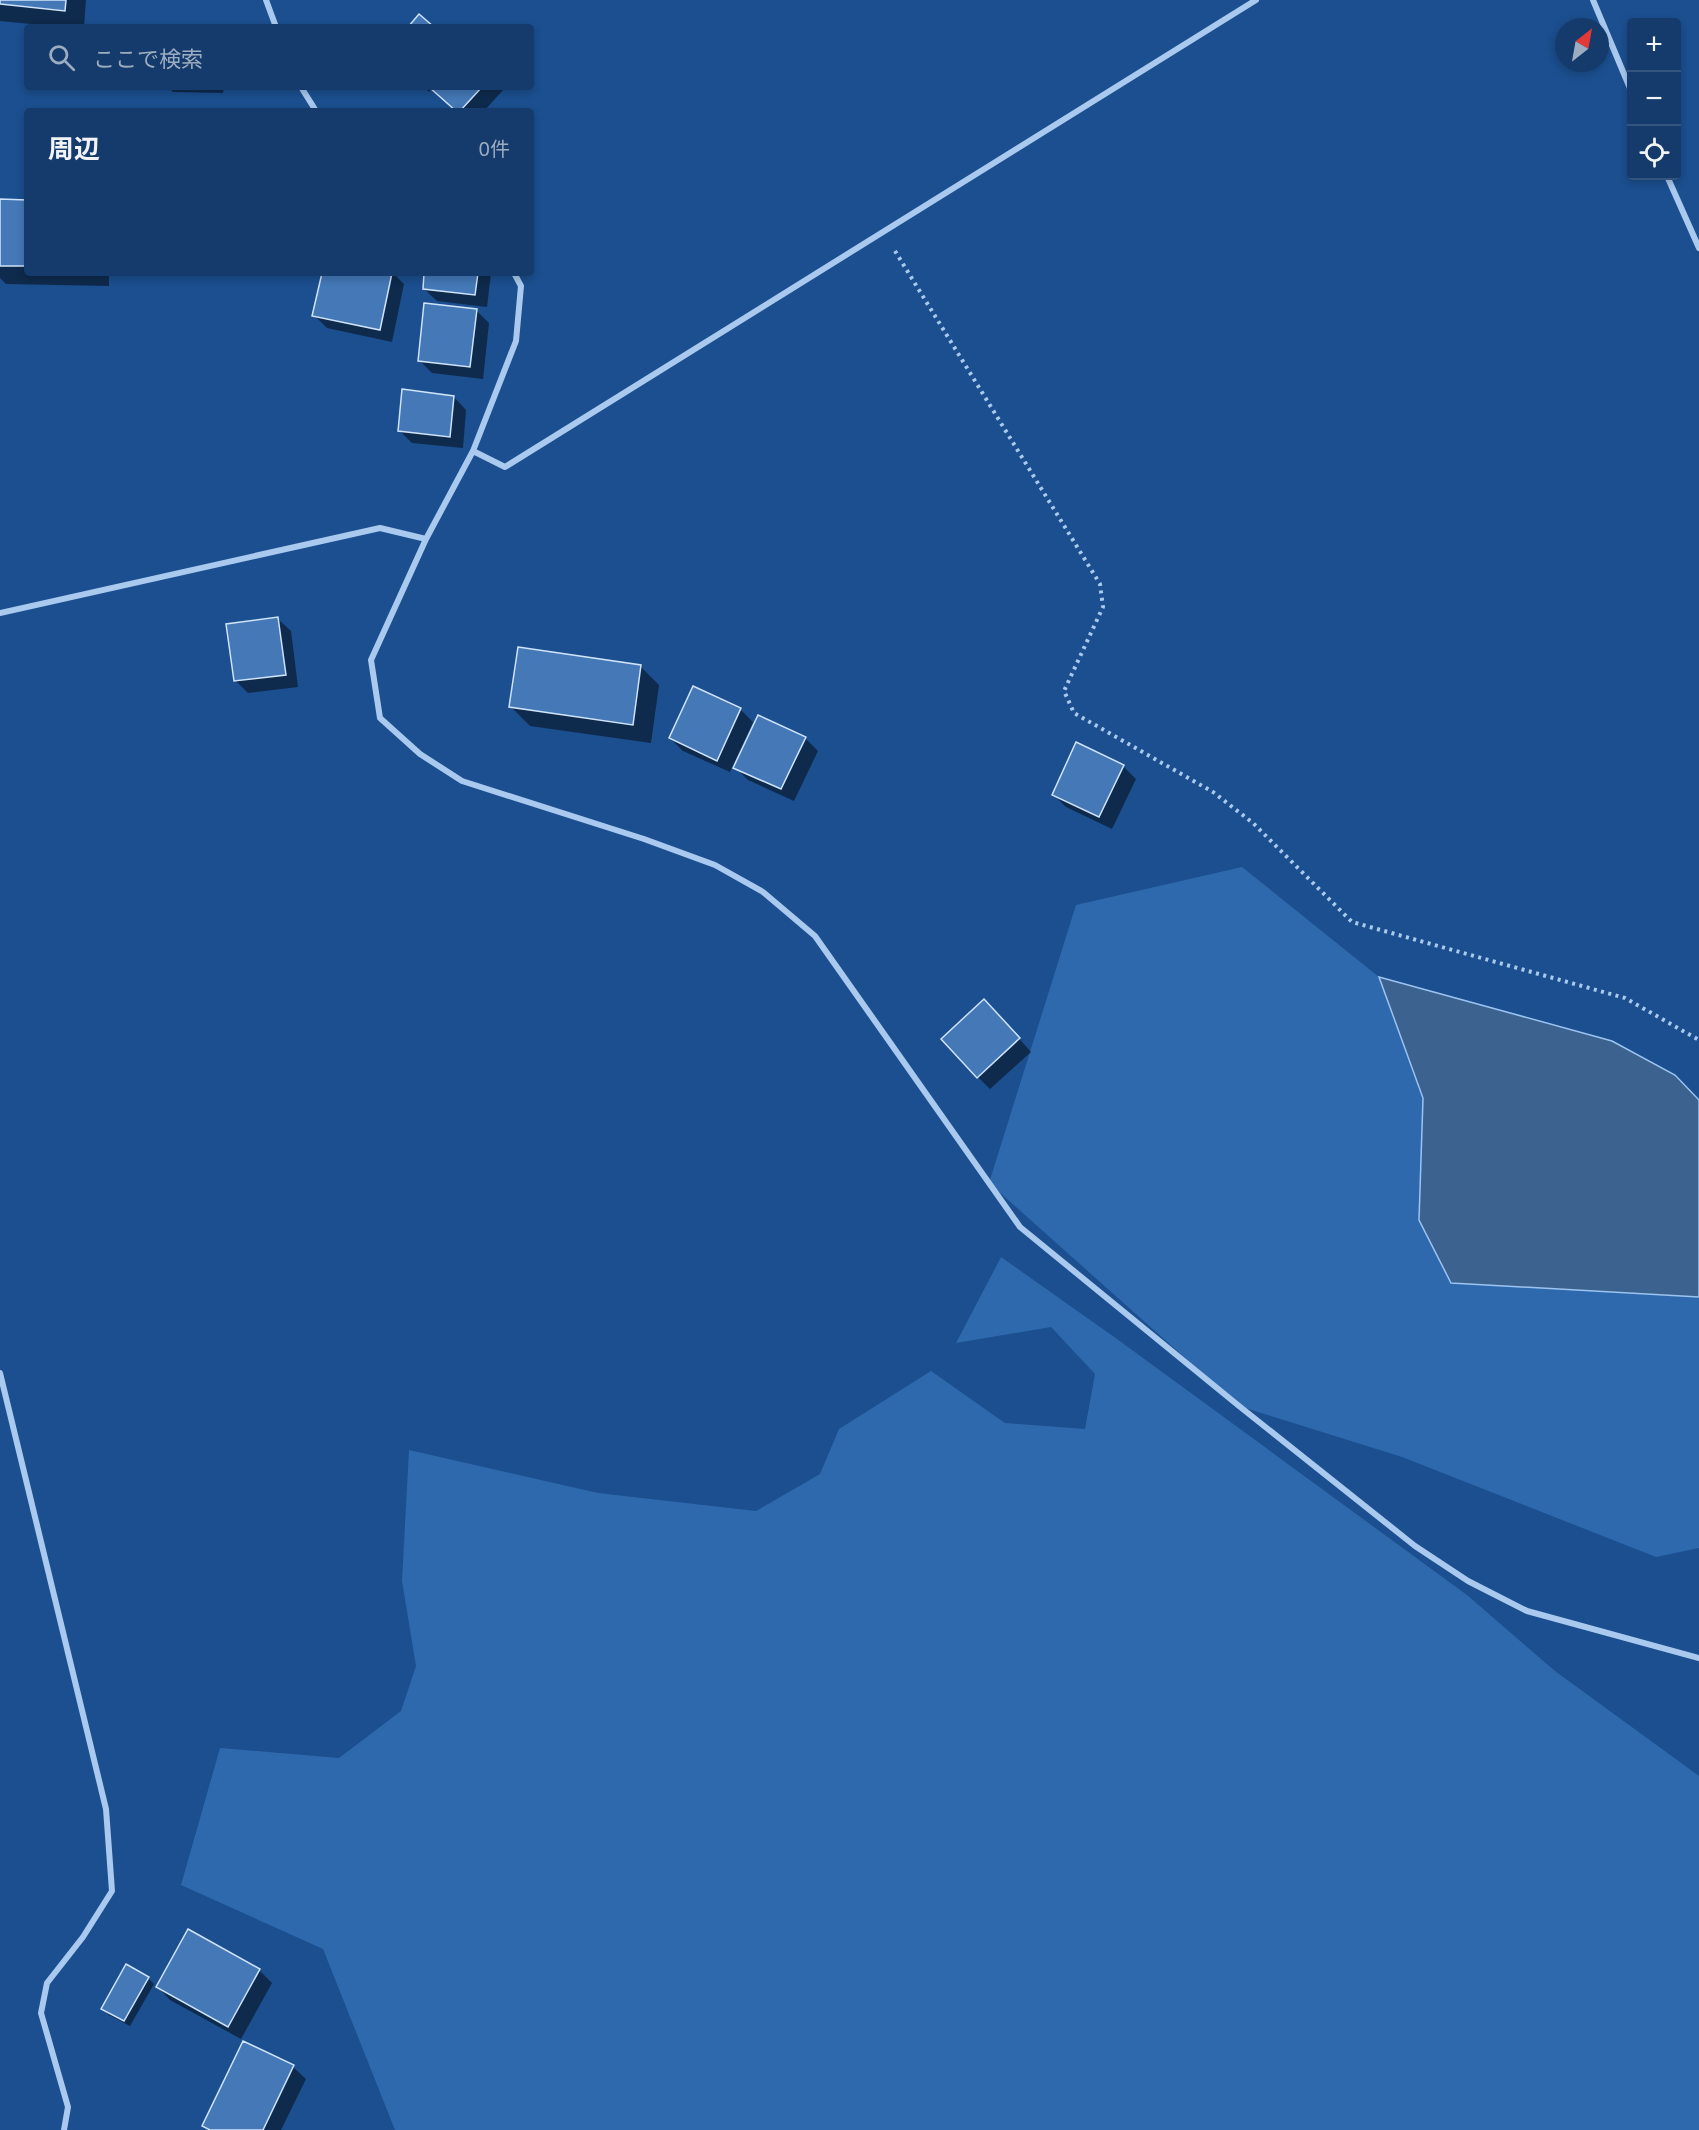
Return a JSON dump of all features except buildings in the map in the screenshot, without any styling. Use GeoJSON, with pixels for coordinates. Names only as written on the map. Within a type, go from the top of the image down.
{"type":"FeatureCollection","features":[{"type":"Feature","properties":{"kind":"street"},"geometry":{"type":"LineString","coordinates":[[266,0],[275,24]]}},
{"type":"Feature","properties":{"kind":"street"},"geometry":{"type":"LineString","coordinates":[[473,451],[505,466],[1256,0]]}},
{"type":"Feature","properties":{"kind":"street"},"geometry":{"type":"LineString","coordinates":[[1593,0],[1627,81]]}},
{"type":"Feature","properties":{"kind":"street"},"geometry":{"type":"LineString","coordinates":[[303,90],[314,108]]}},
{"type":"Feature","properties":{"kind":"street"},"geometry":{"type":"LineString","coordinates":[[1669,180],[1699,248]]}},
{"type":"Feature","properties":{"kind":"street"},"geometry":{"type":"LineString","coordinates":[[516,276],[521,286],[516,341],[473,451],[426,539],[371,660],[380,718],[420,754],[462,781],[644,839],[715,865],[763,892],[815,936],[1020,1227],[1316,1469],[1415,1546],[1468,1581],[1527,1611],[1697,1657],[1699,1649]]}},
{"type":"Feature","properties":{"kind":"street"},"geometry":{"type":"LineString","coordinates":[[0,613],[380,528],[426,539]]}},
{"type":"Feature","properties":{"kind":"street"},"geometry":{"type":"LineString","coordinates":[[0,1373],[106,1809],[112,1891],[82,1937],[47,1983],[41,2013],[68,2107],[63,2130]]}},
{"type":"Feature","properties":{"kind":"path"},"geometry":{"type":"LineString","coordinates":[[883,232],[1101,584],[1103,607],[1064,691],[1074,713],[1213,792],[1253,824],[1352,922],[1625,998],[1699,1040]]}},
{"type":"Feature","properties":{"kind":"shaded area"},"geometry":{"type":"Polygon","coordinates":[[[1242,867],[1379,977],[1423,1098],[1419,1220],[1699,1297],[1699,1548],[1656,1557],[1402,1457],[1239,1406],[989,1183],[1076,905],[1242,867]]]}},
{"type":"Feature","properties":{"kind":"shaded area"},"geometry":{"type":"Polygon","coordinates":[[[1379,977],[1612,1041],[1675,1075],[1699,1100],[1699,1297],[1451,1283],[1419,1220],[1423,1098],[1379,977]]]}},
{"type":"Feature","properties":{"kind":"shaded area"},"geometry":{"type":"Polygon","coordinates":[[[1001,1257],[1467,1595],[1555,1671],[1699,1776],[1699,2130],[395,2130],[323,1949],[181,1885],[220,1748],[339,1758],[401,1711],[416,1666],[402,1581],[409,1450],[598,1493],[756,1511],[820,1474],[839,1429],[931,1371],[1005,1423],[1085,1429],[1095,1374],[1051,1327],[956,1343],[1001,1257]]]}}]}
